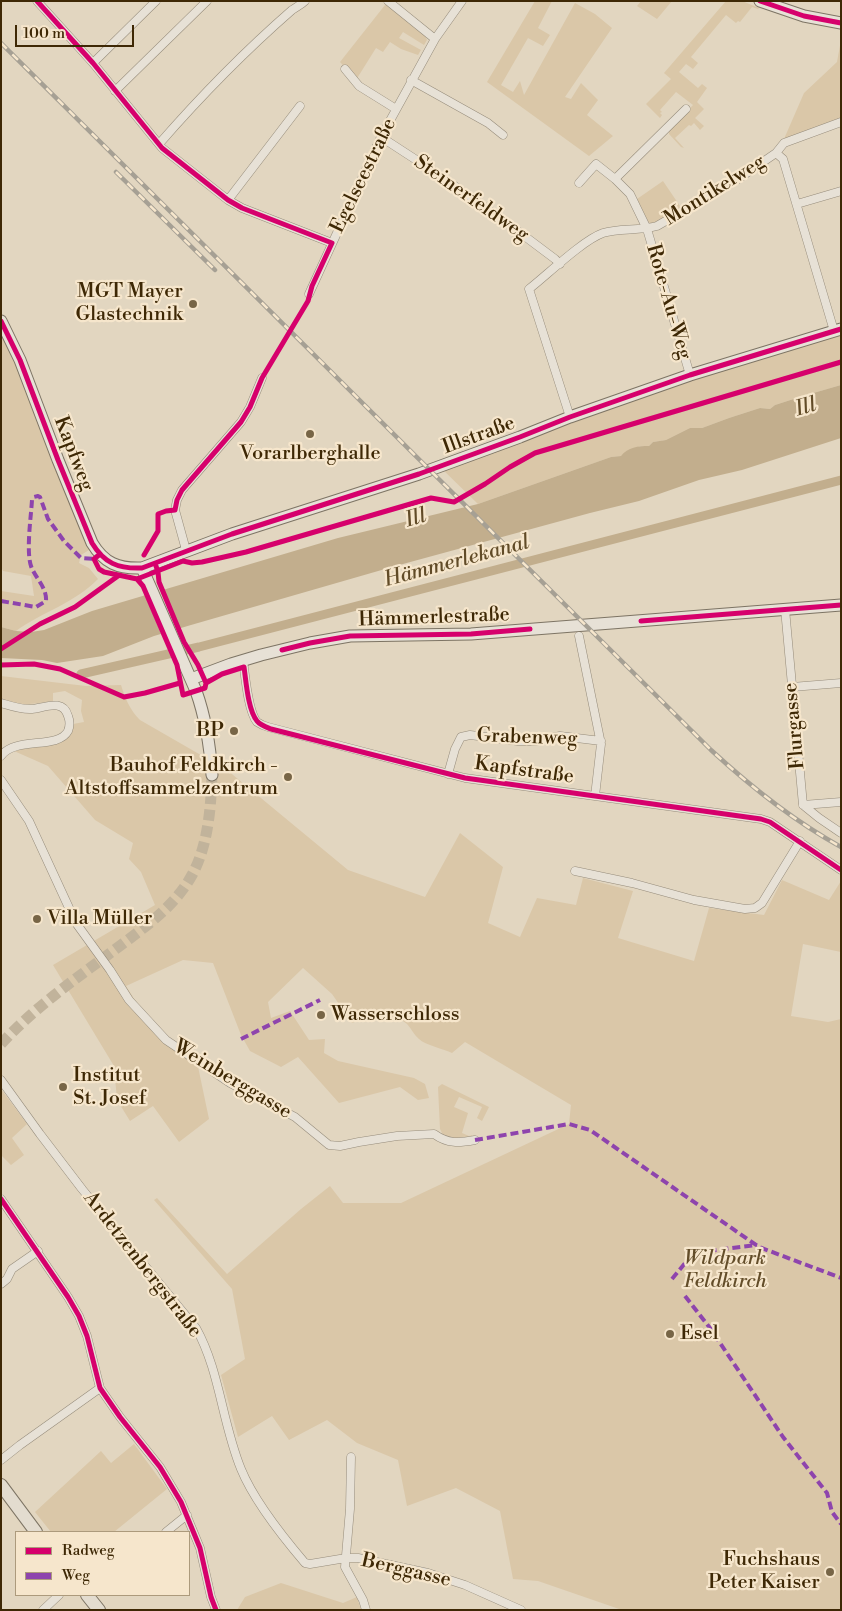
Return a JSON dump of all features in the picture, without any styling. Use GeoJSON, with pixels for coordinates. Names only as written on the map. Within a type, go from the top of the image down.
{"type":"FeatureCollection","features":[{"type":"Feature","properties":{"kind":"main road"},"geometry":{"type":"LineString","coordinates":[[760,1],[804,16],[841,23]]}},
{"type":"Feature","properties":{"kind":"main road","name":"Kapfweg"},"geometry":{"type":"LineString","coordinates":[[1,321],[26,375],[92,543],[99,555],[108,562],[131,568],[142,568]]}},
{"type":"Feature","properties":{"kind":"main road","name":"Illstraße"},"geometry":{"type":"LineString","coordinates":[[142,568],[232,534],[419,474],[570,417],[690,375],[838,330]]}},
{"type":"Feature","properties":{"kind":"main road"},"geometry":{"type":"LineString","coordinates":[[142,568],[191,679],[206,720],[210,741],[212,775]]}},
{"type":"Feature","properties":{"kind":"main road","name":"Hämmerlestraße"},"geometry":{"type":"LineString","coordinates":[[191,679],[243,660],[310,643],[350,636],[471,634],[841,604]]}},
{"type":"Feature","properties":{"kind":"main road"},"geometry":{"type":"LineString","coordinates":[[1,1485],[35,1531]]}},
{"type":"Feature","properties":{"kind":"main road"},"geometry":{"type":"LineString","coordinates":[[90,1596],[99,1610]]}},
{"type":"Feature","properties":{"kind":"street"},"geometry":{"type":"LineString","coordinates":[[37,1],[93,63],[159,144],[228,200],[242,208],[332,243]]}},
{"type":"Feature","properties":{"kind":"street"},"geometry":{"type":"LineString","coordinates":[[93,63],[156,1]]}},
{"type":"Feature","properties":{"kind":"street"},"geometry":{"type":"LineString","coordinates":[[115,91],[207,1]]}},
{"type":"Feature","properties":{"kind":"street"},"geometry":{"type":"LineString","coordinates":[[388,1],[435,39]]}},
{"type":"Feature","properties":{"kind":"street","name":"Egelseestraße"},"geometry":{"type":"LineString","coordinates":[[309,294],[381,137],[435,39],[462,1]]}},
{"type":"Feature","properties":{"kind":"street"},"geometry":{"type":"LineString","coordinates":[[159,144],[227,72],[299,3]]}},
{"type":"Feature","properties":{"kind":"street","name":"Egelseestraße"},"geometry":{"type":"LineString","coordinates":[[344,69],[359,86],[396,109]]}},
{"type":"Feature","properties":{"kind":"street"},"geometry":{"type":"LineString","coordinates":[[412,80],[488,123],[503,135]]}},
{"type":"Feature","properties":{"kind":"street"},"geometry":{"type":"LineString","coordinates":[[228,200],[300,106]]}},
{"type":"Feature","properties":{"kind":"street"},"geometry":{"type":"LineString","coordinates":[[615,179],[686,109]]}},
{"type":"Feature","properties":{"kind":"street","name":"Montikelweg"},"geometry":{"type":"LineString","coordinates":[[570,417],[529,289],[592,238],[609,232],[647,229],[657,226],[738,179],[776,153],[784,143],[841,122]]}},
{"type":"Feature","properties":{"kind":"street","name":"Steinerfeldweg"},"geometry":{"type":"LineString","coordinates":[[381,137],[431,169],[522,234],[560,264]]}},
{"type":"Feature","properties":{"kind":"street"},"geometry":{"type":"LineString","coordinates":[[776,153],[783,159],[838,330]]}},
{"type":"Feature","properties":{"kind":"street","name":"Rote-Au-Weg"},"geometry":{"type":"LineString","coordinates":[[579,183],[596,164],[630,194],[647,229],[690,375]]}},
{"type":"Feature","properties":{"kind":"street"},"geometry":{"type":"LineString","coordinates":[[797,204],[841,192]]}},
{"type":"Feature","properties":{"kind":"street"},"geometry":{"type":"LineString","coordinates":[[186,550],[175,510],[177,500],[182,490],[241,422],[250,407],[262,378]]}},
{"type":"Feature","properties":{"kind":"street","name":"Flurgasse"},"geometry":{"type":"LineString","coordinates":[[785,609],[803,805]]}},
{"type":"Feature","properties":{"kind":"street"},"geometry":{"type":"LineString","coordinates":[[580,636],[601,741],[595,796]]}},
{"type":"Feature","properties":{"kind":"street","name":"Kapfstraße"},"geometry":{"type":"LineString","coordinates":[[243,660],[252,710],[258,722],[262,725],[282,732],[448,774],[761,819],[770,822],[800,841],[841,870]]}},
{"type":"Feature","properties":{"kind":"street"},"geometry":{"type":"LineString","coordinates":[[792,687],[841,683]]}},
{"type":"Feature","properties":{"kind":"street"},"geometry":{"type":"LineString","coordinates":[[1,703],[32,709],[52,704],[58,705],[65,710],[69,720],[68,730],[60,738],[9,749],[1,756]]}},
{"type":"Feature","properties":{"kind":"street","name":"Grabenweg"},"geometry":{"type":"LineString","coordinates":[[448,774],[455,749],[462,737],[470,735],[518,742],[560,736],[601,741]]}},
{"type":"Feature","properties":{"kind":"street","name":"Weinberggasse"},"geometry":{"type":"LineString","coordinates":[[1,780],[29,822],[76,923],[129,1000],[166,1040],[230,1083],[295,1117],[329,1145],[340,1146],[397,1136],[434,1134],[443,1140],[453,1143],[475,1140]]}},
{"type":"Feature","properties":{"kind":"street"},"geometry":{"type":"LineString","coordinates":[[803,805],[841,802]]}},
{"type":"Feature","properties":{"kind":"street"},"geometry":{"type":"LineString","coordinates":[[803,805],[818,818],[841,833]]}},
{"type":"Feature","properties":{"kind":"street"},"geometry":{"type":"LineString","coordinates":[[575,872],[632,883],[694,900],[745,909],[755,908],[762,903],[800,841]]}},
{"type":"Feature","properties":{"kind":"street","name":"Ardetzenbergstraße"},"geometry":{"type":"LineString","coordinates":[[1,1080],[76,1181],[196,1328],[204,1342],[210,1360],[240,1467],[275,1526],[305,1563],[310,1564],[346,1558]]}},
{"type":"Feature","properties":{"kind":"street"},"geometry":{"type":"LineString","coordinates":[[1,1199],[38,1251],[77,1312],[87,1336],[100,1388],[175,1491],[200,1548],[216,1610]]}},
{"type":"Feature","properties":{"kind":"street"},"geometry":{"type":"LineString","coordinates":[[1,1284],[8,1279],[12,1269],[38,1251]]}},
{"type":"Feature","properties":{"kind":"street"},"geometry":{"type":"LineString","coordinates":[[1,1460],[100,1388]]}},
{"type":"Feature","properties":{"kind":"street"},"geometry":{"type":"LineString","coordinates":[[351,1457],[349,1538],[346,1566],[364,1600],[366,1610]]}},
{"type":"Feature","properties":{"kind":"street"},"geometry":{"type":"LineString","coordinates":[[167,1531],[187,1515]]}},
{"type":"Feature","properties":{"kind":"street","name":"Berggasse"},"geometry":{"type":"LineString","coordinates":[[346,1558],[358,1558],[428,1573],[465,1585],[521,1610]]}},
{"type":"Feature","properties":{"kind":"street"},"geometry":{"type":"LineString","coordinates":[[43,1610],[58,1596]]}},
{"type":"Feature","properties":{"kind":"green space"},"geometry":{"type":"Polygon","coordinates":[[[535,1],[552,1],[538,28],[550,35],[543,46],[528,38],[501,85],[513,92],[520,81],[524,95],[575,3],[595,14],[612,28],[565,97],[571,99],[581,83],[598,100],[587,115],[613,136],[589,156],[487,82],[535,1]]]}},
{"type":"Feature","properties":{"kind":"green space"},"geometry":{"type":"Polygon","coordinates":[[[641,1],[672,1],[657,19],[637,6],[641,1]]]}},
{"type":"Feature","properties":{"kind":"green space"},"geometry":{"type":"Polygon","coordinates":[[[726,1],[742,1],[759,8],[752,7],[740,22],[736,23],[726,15],[691,57],[698,63],[693,69],[686,64],[679,72],[698,88],[702,84],[707,88],[697,102],[704,109],[695,118],[704,126],[700,130],[694,123],[691,126],[689,125],[675,138],[684,148],[669,134],[669,130],[693,105],[676,92],[660,110],[662,115],[660,118],[646,104],[671,79],[664,73],[726,1]]]}},
{"type":"Feature","properties":{"kind":"green space"},"geometry":{"type":"Polygon","coordinates":[[[385,5],[389,5],[425,35],[427,40],[424,45],[403,32],[399,38],[421,50],[418,55],[401,49],[390,42],[383,52],[376,48],[356,80],[340,62],[385,5]]]}},
{"type":"Feature","properties":{"kind":"green space"},"geometry":{"type":"Polygon","coordinates":[[[841,40],[841,120],[784,139],[804,93],[837,62],[841,40]]]}},
{"type":"Feature","properties":{"kind":"green space"},"geometry":{"type":"Polygon","coordinates":[[[663,181],[682,209],[658,223],[650,224],[637,199],[663,181]]]}},
{"type":"Feature","properties":{"kind":"green space"},"geometry":{"type":"Polygon","coordinates":[[[1,321],[92,543],[89,550],[81,555],[79,563],[89,568],[98,579],[79,595],[16,631],[1,627],[1,591],[34,596],[31,576],[3,571],[1,567],[1,321]]]}},
{"type":"Feature","properties":{"kind":"green space"},"geometry":{"type":"Polygon","coordinates":[[[841,329],[841,385],[775,405],[770,409],[760,408],[702,428],[690,428],[666,440],[653,442],[649,446],[640,446],[621,456],[611,457],[478,504],[440,467],[841,329]]]}},
{"type":"Feature","properties":{"kind":"green space","name":"Wildpark Feldkirch"},"geometry":{"type":"Polygon","coordinates":[[[1,676],[86,686],[121,685],[128,704],[140,720],[221,765],[348,870],[425,897],[460,833],[503,867],[488,923],[520,937],[537,898],[576,905],[583,878],[633,891],[618,938],[694,961],[709,908],[764,915],[782,880],[829,900],[841,881],[841,952],[803,944],[791,1016],[828,1022],[841,1019],[841,1610],[622,1610],[538,1581],[513,1579],[500,1511],[456,1488],[407,1506],[398,1460],[357,1443],[327,1420],[289,1440],[272,1416],[238,1437],[221,1375],[245,1359],[232,1289],[154,1200],[157,1198],[227,1274],[330,1186],[343,1203],[401,1203],[569,1124],[571,1105],[465,1042],[452,1053],[430,1045],[416,1036],[407,1024],[394,1016],[373,1016],[352,1023],[332,994],[303,968],[268,1002],[271,1018],[290,1011],[309,1040],[325,1039],[324,1053],[338,1061],[414,1078],[425,1084],[429,1098],[418,1100],[400,1087],[339,1103],[298,1057],[281,1067],[250,1051],[241,1035],[213,963],[183,960],[126,986],[138,1005],[168,1038],[196,1057],[209,1119],[179,1142],[153,1106],[130,1121],[117,1100],[114,1066],[53,965],[155,905],[141,872],[129,859],[133,843],[95,820],[48,766],[14,751],[61,741],[68,737],[73,724],[84,722],[81,711],[82,700],[65,691],[53,693],[53,701],[27,704],[9,702],[1,699],[1,676]]]}},
{"type":"Feature","properties":{"kind":"green space"},"geometry":{"type":"Polygon","coordinates":[[[442,1084],[489,1107],[482,1121],[477,1118],[482,1107],[459,1097],[454,1107],[468,1113],[462,1133],[469,1136],[472,1135],[471,1138],[455,1140],[444,1137],[440,1129],[438,1087],[442,1084]]]}},
{"type":"Feature","properties":{"kind":"green space"},"geometry":{"type":"Polygon","coordinates":[[[1,1089],[27,1124],[12,1138],[24,1155],[11,1165],[1,1155],[1,1089]]]}},
{"type":"Feature","properties":{"kind":"green space"},"geometry":{"type":"Polygon","coordinates":[[[134,1444],[167,1489],[115,1531],[50,1531],[35,1512],[101,1451],[111,1463],[134,1444]]]}},
{"type":"Feature","properties":{"kind":"green space"},"geometry":{"type":"Polygon","coordinates":[[[281,1583],[343,1603],[357,1597],[361,1610],[237,1610],[245,1597],[281,1583]]]}},
{"type":"Feature","properties":{"kind":"water","name":"Ill"},"geometry":{"type":"Polygon","coordinates":[[[841,385],[841,438],[742,470],[699,480],[639,501],[392,567],[191,625],[154,636],[103,656],[57,663],[42,660],[1,658],[1,627],[16,631],[31,632],[44,630],[92,611],[338,538],[478,504],[611,457],[621,456],[634,448],[649,446],[653,442],[666,440],[690,428],[702,428],[760,408],[770,409],[775,405],[841,385]]]}},
{"type":"Feature","properties":{"kind":"pier"},"geometry":{"type":"Polygon","coordinates":[[[163,588],[181,630],[162,636],[144,593],[163,588]]]}},
{"type":"Feature","properties":{"kind":"waterway","name":"Hämmerlekanal"},"geometry":{"type":"LineString","coordinates":[[81,674],[199,647],[841,480]]}},
{"type":"Feature","properties":{"kind":"tunnel"},"geometry":{"type":"LineString","coordinates":[[1,1044],[41,1006],[146,926],[167,908],[185,887],[202,852],[211,800],[212,775]]}},
{"type":"Feature","properties":{"kind":"railway"},"geometry":{"type":"LineString","coordinates":[[1,43],[711,750],[773,802],[806,826],[841,847]]}},
{"type":"Feature","properties":{"kind":"railway"},"geometry":{"type":"LineString","coordinates":[[116,172],[215,270]]}},
{"type":"Feature","properties":{"kind":"marked path"},"geometry":{"type":"LineString","coordinates":[[1,601],[36,607],[46,601],[45,591],[31,566],[29,552],[32,500],[34,497],[40,497],[48,519],[64,541],[81,558],[94,559],[97,556]]}},
{"type":"Feature","properties":{"kind":"marked path"},"geometry":{"type":"LineString","coordinates":[[241,1039],[320,1000]]}},
{"type":"Feature","properties":{"kind":"marked path"},"geometry":{"type":"LineString","coordinates":[[475,1140],[569,1124],[590,1130],[759,1247],[841,1278]]}},
{"type":"Feature","properties":{"kind":"marked path"},"geometry":{"type":"LineString","coordinates":[[672,1279],[686,1262],[699,1252],[757,1245]]}},
{"type":"Feature","properties":{"kind":"marked path"},"geometry":{"type":"LineString","coordinates":[[685,1296],[710,1328],[783,1437],[827,1493],[832,1512],[841,1524]]}},
{"type":"Feature","properties":{"kind":"cycle path"},"geometry":{"type":"LineString","coordinates":[[37,1],[93,63],[162,148],[228,200],[242,208],[332,243],[312,286],[308,301],[262,378],[250,407],[241,422],[182,490],[175,510],[158,514],[158,531],[144,555]]}},
{"type":"Feature","properties":{"kind":"cycle path"},"geometry":{"type":"LineString","coordinates":[[760,1],[804,16],[841,23]]}},
{"type":"Feature","properties":{"kind":"cycle path"},"geometry":{"type":"LineString","coordinates":[[1,321],[20,360],[92,543],[107,560],[119,566],[133,568],[142,568],[232,534],[419,474],[570,417],[690,375],[841,329]]}},
{"type":"Feature","properties":{"kind":"cycle path"},"geometry":{"type":"LineString","coordinates":[[99,555],[94,559],[99,569],[104,572],[137,579],[183,561],[192,563],[202,562],[246,552],[431,498],[454,502],[535,453],[841,362]]}},
{"type":"Feature","properties":{"kind":"cycle path"},"geometry":{"type":"LineString","coordinates":[[156,566],[159,582],[184,642],[206,683]]}},
{"type":"Feature","properties":{"kind":"cycle path"},"geometry":{"type":"LineString","coordinates":[[1,649],[40,624],[75,607],[118,576]]}},
{"type":"Feature","properties":{"kind":"cycle path"},"geometry":{"type":"LineString","coordinates":[[137,579],[143,586],[177,665],[183,695],[205,688],[206,683],[222,674],[244,667],[251,710],[260,724],[271,729],[465,778],[761,819],[770,822],[841,870]]}},
{"type":"Feature","properties":{"kind":"cycle path"},"geometry":{"type":"LineString","coordinates":[[641,621],[841,605]]}},
{"type":"Feature","properties":{"kind":"cycle path"},"geometry":{"type":"LineString","coordinates":[[282,650],[350,636],[471,634],[530,629]]}},
{"type":"Feature","properties":{"kind":"cycle path"},"geometry":{"type":"LineString","coordinates":[[1,665],[34,664],[60,669],[124,697],[180,683]]}},
{"type":"Feature","properties":{"kind":"cycle path"},"geometry":{"type":"LineString","coordinates":[[1,1199],[79,1316],[87,1336],[100,1388],[120,1417],[160,1467],[181,1502],[200,1548],[211,1597],[216,1610]]}},
{"type":"Feature","properties":{"kind":"place","name":"MGT Mayer Glastechnik"},"geometry":{"type":"Point","coordinates":[193,304]}},
{"type":"Feature","properties":{"kind":"place","name":"Vorarlberghalle"},"geometry":{"type":"Point","coordinates":[310,434]}},
{"type":"Feature","properties":{"kind":"place","name":"BP"},"geometry":{"type":"Point","coordinates":[234,731]}},
{"type":"Feature","properties":{"kind":"place","name":"Bauhof Feldkirch - Altstoffsammelzentrum"},"geometry":{"type":"Point","coordinates":[288,777]}},
{"type":"Feature","properties":{"kind":"place","name":"Villa Müller"},"geometry":{"type":"Point","coordinates":[37,919]}},
{"type":"Feature","properties":{"kind":"place","name":"Wasserschloss"},"geometry":{"type":"Point","coordinates":[321,1015]}},
{"type":"Feature","properties":{"kind":"place","name":"Institut St. Josef"},"geometry":{"type":"Point","coordinates":[63,1087]}},
{"type":"Feature","properties":{"kind":"place","name":"Esel"},"geometry":{"type":"Point","coordinates":[670,1334]}},
{"type":"Feature","properties":{"kind":"place","name":"Fuchshaus Peter Kaiser"},"geometry":{"type":"Point","coordinates":[830,1572]}}]}
